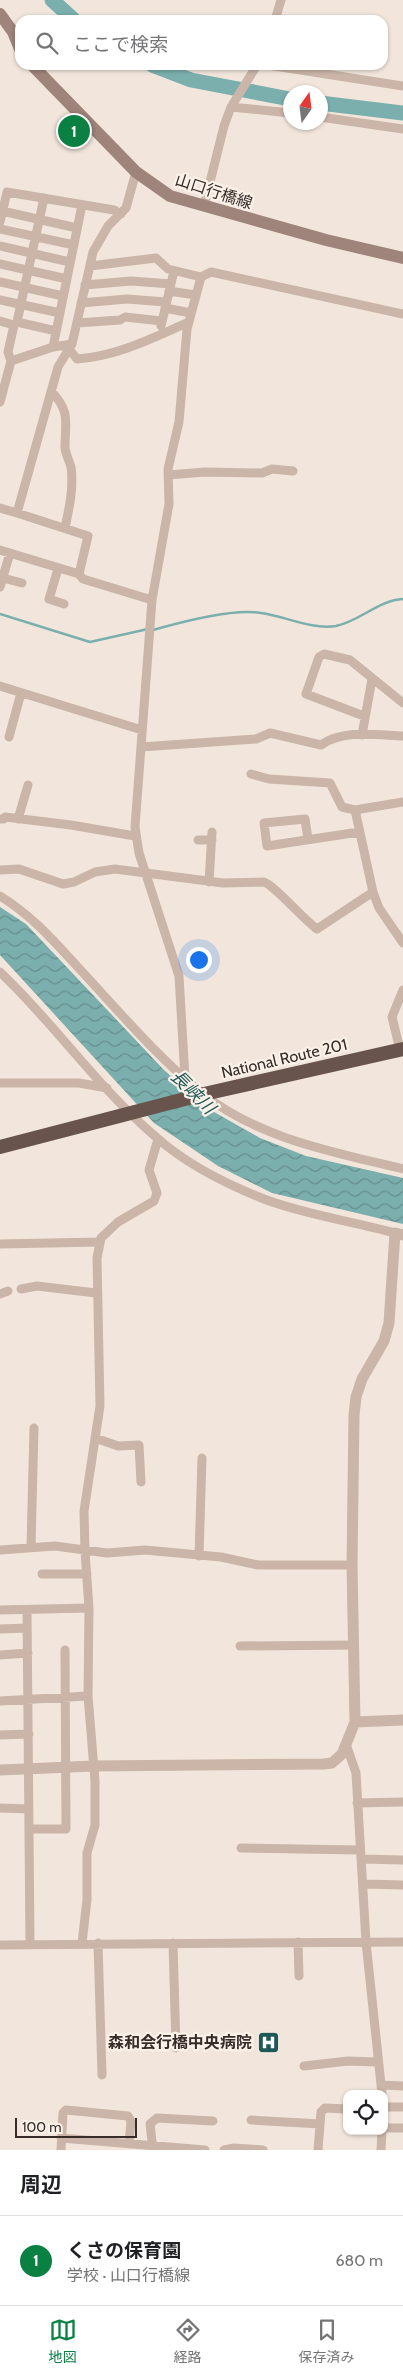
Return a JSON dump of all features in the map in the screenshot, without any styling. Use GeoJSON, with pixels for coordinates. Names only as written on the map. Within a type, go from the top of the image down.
{"type":"FeatureCollection","features":[{"type":"Feature","properties":{"kind":"highway","name":"National Route 201"},"geometry":{"type":"LineString","coordinates":[[0,1147],[134,1114],[201,1095],[402,1049]]}},
{"type":"Feature","properties":{"kind":"main road"},"geometry":{"type":"LineString","coordinates":[[0,14],[15,37]]}},
{"type":"Feature","properties":{"kind":"main road","name":"山口行橋線"},"geometry":{"type":"LineString","coordinates":[[37,70],[136,172],[170,196],[326,240],[403,258]]}},
{"type":"Feature","properties":{"kind":"street"},"geometry":{"type":"LineString","coordinates":[[276,15],[281,0]]}},
{"type":"Feature","properties":{"kind":"street"},"geometry":{"type":"LineString","coordinates":[[204,206],[224,126],[231,107],[254,70]]}},
{"type":"Feature","properties":{"kind":"street"},"geometry":{"type":"LineString","coordinates":[[300,70],[403,86]]}},
{"type":"Feature","properties":{"kind":"street"},"geometry":{"type":"LineString","coordinates":[[231,107],[283,112]]}},
{"type":"Feature","properties":{"kind":"street"},"geometry":{"type":"LineString","coordinates":[[328,118],[403,129]]}},
{"type":"Feature","properties":{"kind":"street"},"geometry":{"type":"LineString","coordinates":[[17,513],[58,367],[70,346],[77,323],[93,252],[108,226],[126,208],[136,172]]}},
{"type":"Feature","properties":{"kind":"street"},"geometry":{"type":"LineString","coordinates":[[0,222],[6,192],[114,210],[121,214]]}},
{"type":"Feature","properties":{"kind":"street"},"geometry":{"type":"LineString","coordinates":[[11,361],[8,352],[25,288],[44,198]]}},
{"type":"Feature","properties":{"kind":"street"},"geometry":{"type":"LineString","coordinates":[[52,347],[82,205]]}},
{"type":"Feature","properties":{"kind":"street"},"geometry":{"type":"LineString","coordinates":[[2,211],[78,228]]}},
{"type":"Feature","properties":{"kind":"street"},"geometry":{"type":"LineString","coordinates":[[0,229],[74,245]]}},
{"type":"Feature","properties":{"kind":"street"},"geometry":{"type":"LineString","coordinates":[[0,246],[70,262]]}},
{"type":"Feature","properties":{"kind":"street"},"geometry":{"type":"LineString","coordinates":[[90,266],[156,258],[174,271],[201,277],[210,272],[403,314]]}},
{"type":"Feature","properties":{"kind":"street"},"geometry":{"type":"LineString","coordinates":[[0,264],[67,279]]}},
{"type":"Feature","properties":{"kind":"street"},"geometry":{"type":"LineString","coordinates":[[158,336],[174,271]]}},
{"type":"Feature","properties":{"kind":"street"},"geometry":{"type":"LineString","coordinates":[[185,1078],[179,976],[145,874],[135,836],[152,600],[169,504],[168,475],[179,422],[190,318],[201,277]]}},
{"type":"Feature","properties":{"kind":"street"},"geometry":{"type":"LineString","coordinates":[[85,285],[131,281],[196,295]]}},
{"type":"Feature","properties":{"kind":"street"},"geometry":{"type":"LineString","coordinates":[[0,282],[63,296]]}},
{"type":"Feature","properties":{"kind":"street"},"geometry":{"type":"LineString","coordinates":[[81,304],[127,299],[165,305],[190,318]]}},
{"type":"Feature","properties":{"kind":"street"},"geometry":{"type":"LineString","coordinates":[[0,300],[60,314]]}},
{"type":"Feature","properties":{"kind":"street"},"geometry":{"type":"LineString","coordinates":[[77,323],[120,320],[125,317],[162,321]]}},
{"type":"Feature","properties":{"kind":"street"},"geometry":{"type":"LineString","coordinates":[[70,346],[77,359],[98,358],[125,351],[158,336],[190,318]]}},
{"type":"Feature","properties":{"kind":"street"},"geometry":{"type":"LineString","coordinates":[[0,321],[56,331]]}},
{"type":"Feature","properties":{"kind":"street"},"geometry":{"type":"LineString","coordinates":[[0,402],[2,376],[11,361],[52,347],[70,346]]}},
{"type":"Feature","properties":{"kind":"street"},"geometry":{"type":"LineString","coordinates":[[51,390],[63,403],[66,417],[65,448],[70,465],[71,490],[65,528]]}},
{"type":"Feature","properties":{"kind":"street"},"geometry":{"type":"LineString","coordinates":[[168,475],[204,472],[262,473],[272,469],[293,471]]}},
{"type":"Feature","properties":{"kind":"street"},"geometry":{"type":"LineString","coordinates":[[0,508],[88,536],[79,574]]}},
{"type":"Feature","properties":{"kind":"street"},"geometry":{"type":"LineString","coordinates":[[0,550],[79,574],[83,579],[152,600]]}},
{"type":"Feature","properties":{"kind":"street"},"geometry":{"type":"LineString","coordinates":[[10,553],[1,582],[22,583]]}},
{"type":"Feature","properties":{"kind":"street"},"geometry":{"type":"LineString","coordinates":[[58,568],[49,599],[64,604]]}},
{"type":"Feature","properties":{"kind":"street"},"geometry":{"type":"LineString","coordinates":[[364,716],[306,694],[319,657],[324,654],[350,660],[403,703]]}},
{"type":"Feature","properties":{"kind":"street"},"geometry":{"type":"LineString","coordinates":[[362,735],[372,679]]}},
{"type":"Feature","properties":{"kind":"street"},"geometry":{"type":"LineString","coordinates":[[0,686],[142,730]]}},
{"type":"Feature","properties":{"kind":"street"},"geometry":{"type":"LineString","coordinates":[[9,737],[21,693]]}},
{"type":"Feature","properties":{"kind":"street"},"geometry":{"type":"LineString","coordinates":[[141,747],[256,739],[270,733],[322,745],[337,737],[362,735],[403,736]]}},
{"type":"Feature","properties":{"kind":"street"},"geometry":{"type":"LineString","coordinates":[[251,774],[269,779],[330,783],[342,807],[355,810],[403,802]]}},
{"type":"Feature","properties":{"kind":"street"},"geometry":{"type":"LineString","coordinates":[[18,819],[28,785]]}},
{"type":"Feature","properties":{"kind":"street"},"geometry":{"type":"LineString","coordinates":[[355,810],[373,892],[380,908],[403,943]]}},
{"type":"Feature","properties":{"kind":"street"},"geometry":{"type":"LineString","coordinates":[[0,819],[4,820],[5,817],[71,825],[135,836]]}},
{"type":"Feature","properties":{"kind":"street"},"geometry":{"type":"LineString","coordinates":[[308,839],[305,819],[264,823],[267,846],[359,832]]}},
{"type":"Feature","properties":{"kind":"street"},"geometry":{"type":"LineString","coordinates":[[198,840],[212,836],[209,882]]}},
{"type":"Feature","properties":{"kind":"street"},"geometry":{"type":"LineString","coordinates":[[0,870],[19,870],[63,884],[105,869],[123,869],[145,874],[209,882],[269,884],[286,902],[318,929],[373,892]]}},
{"type":"Feature","properties":{"kind":"street"},"geometry":{"type":"LineString","coordinates":[[0,896],[37,924],[201,1095],[258,1127],[303,1144],[403,1169]]}},
{"type":"Feature","properties":{"kind":"street"},"geometry":{"type":"LineString","coordinates":[[0,972],[107,1088],[158,1139],[201,1168],[265,1200],[399,1234],[389,1323],[384,1341],[367,1368],[356,1397],[352,1565],[355,1722],[347,1747],[338,1759],[324,1764],[94,1766],[0,1770]]}},
{"type":"Feature","properties":{"kind":"street"},"geometry":{"type":"LineString","coordinates":[[402,1049],[392,1017],[403,990]]}},
{"type":"Feature","properties":{"kind":"street"},"geometry":{"type":"LineString","coordinates":[[0,1084],[78,1083],[107,1088]]}},
{"type":"Feature","properties":{"kind":"street"},"geometry":{"type":"LineString","coordinates":[[82,1943],[87,1900],[87,1853],[94,1824],[94,1766],[88,1696],[89,1608],[84,1511],[100,1390],[96,1293],[97,1258],[100,1242],[126,1216],[154,1201],[157,1193],[149,1170],[158,1139]]}},
{"type":"Feature","properties":{"kind":"street"},"geometry":{"type":"LineString","coordinates":[[0,1244],[100,1242]]}},
{"type":"Feature","properties":{"kind":"street"},"geometry":{"type":"LineString","coordinates":[[21,1290],[38,1286],[96,1293]]}},
{"type":"Feature","properties":{"kind":"street"},"geometry":{"type":"LineString","coordinates":[[31,1547],[34,1428]]}},
{"type":"Feature","properties":{"kind":"street"},"geometry":{"type":"LineString","coordinates":[[95,1438],[118,1446],[139,1445],[141,1482]]}},
{"type":"Feature","properties":{"kind":"street"},"geometry":{"type":"LineString","coordinates":[[199,1556],[202,1458]]}},
{"type":"Feature","properties":{"kind":"street"},"geometry":{"type":"LineString","coordinates":[[0,1550],[55,1546],[107,1553],[145,1550],[258,1565],[352,1565]]}},
{"type":"Feature","properties":{"kind":"street"},"geometry":{"type":"LineString","coordinates":[[42,1574],[87,1574]]}},
{"type":"Feature","properties":{"kind":"street"},"geometry":{"type":"LineString","coordinates":[[0,1610],[89,1608]]}},
{"type":"Feature","properties":{"kind":"street"},"geometry":{"type":"LineString","coordinates":[[27,1610],[30,1944]]}},
{"type":"Feature","properties":{"kind":"street"},"geometry":{"type":"LineString","coordinates":[[0,1630],[27,1628]]}},
{"type":"Feature","properties":{"kind":"street"},"geometry":{"type":"LineString","coordinates":[[240,1646],[354,1645]]}},
{"type":"Feature","properties":{"kind":"street"},"geometry":{"type":"LineString","coordinates":[[30,1829],[66,1830],[65,1650]]}},
{"type":"Feature","properties":{"kind":"street"},"geometry":{"type":"LineString","coordinates":[[0,1655],[28,1653]]}},
{"type":"Feature","properties":{"kind":"street"},"geometry":{"type":"LineString","coordinates":[[0,1701],[88,1696]]}},
{"type":"Feature","properties":{"kind":"street"},"geometry":{"type":"LineString","coordinates":[[355,1722],[403,1720]]}},
{"type":"Feature","properties":{"kind":"street"},"geometry":{"type":"LineString","coordinates":[[0,1736],[29,1734]]}},
{"type":"Feature","properties":{"kind":"street"},"geometry":{"type":"LineString","coordinates":[[347,1747],[356,1773],[366,1942],[377,2062],[382,2090],[403,2086]]}},
{"type":"Feature","properties":{"kind":"street"},"geometry":{"type":"LineString","coordinates":[[357,1803],[403,1802]]}},
{"type":"Feature","properties":{"kind":"street"},"geometry":{"type":"LineString","coordinates":[[0,1808],[30,1809]]}},
{"type":"Feature","properties":{"kind":"street"},"geometry":{"type":"LineString","coordinates":[[241,1848],[360,1850]]}},
{"type":"Feature","properties":{"kind":"street"},"geometry":{"type":"LineString","coordinates":[[362,1860],[402,1860]]}},
{"type":"Feature","properties":{"kind":"street"},"geometry":{"type":"LineString","coordinates":[[363,1884],[403,1885]]}},
{"type":"Feature","properties":{"kind":"street"},"geometry":{"type":"LineString","coordinates":[[298,1942],[299,1976]]}},
{"type":"Feature","properties":{"kind":"street"},"geometry":{"type":"LineString","coordinates":[[0,1944],[403,1942]]}},
{"type":"Feature","properties":{"kind":"street"},"geometry":{"type":"LineString","coordinates":[[98,1943],[102,2075]]}},
{"type":"Feature","properties":{"kind":"street"},"geometry":{"type":"LineString","coordinates":[[173,1943],[176,2048]]}},
{"type":"Feature","properties":{"kind":"street"},"geometry":{"type":"LineString","coordinates":[[304,2066],[348,2061],[377,2062]]}},
{"type":"Feature","properties":{"kind":"street"},"geometry":{"type":"LineString","coordinates":[[388,2107],[403,2107]]}},
{"type":"Feature","properties":{"kind":"street"},"geometry":{"type":"LineString","coordinates":[[318,2150],[321,2112],[325,2108],[343,2109]]}},
{"type":"Feature","properties":{"kind":"street"},"geometry":{"type":"LineString","coordinates":[[61,2150],[63,2113],[66,2110],[128,2116],[131,2120],[129,2144]]}},
{"type":"Feature","properties":{"kind":"street"},"geometry":{"type":"LineString","coordinates":[[153,2148],[150,2124],[157,2118],[213,2122]]}},
{"type":"Feature","properties":{"kind":"street"},"geometry":{"type":"LineString","coordinates":[[250,2120],[320,2124]]}},
{"type":"Feature","properties":{"kind":"street"},"geometry":{"type":"LineString","coordinates":[[388,2128],[403,2128]]}},
{"type":"Feature","properties":{"kind":"street"},"geometry":{"type":"LineString","coordinates":[[381,2150],[382,2135]]}},
{"type":"Feature","properties":{"kind":"street"},"geometry":{"type":"LineString","coordinates":[[61,2138],[153,2148],[205,2150]]}},
{"type":"Feature","properties":{"kind":"street"},"geometry":{"type":"LineString","coordinates":[[224,2150],[234,2148],[263,2150]]}},
{"type":"Feature","properties":{"kind":"water"},"geometry":{"type":"Polygon","coordinates":[[[0,907],[26,924],[164,1070],[207,1108],[260,1138],[306,1156],[403,1178],[403,1224],[272,1193],[218,1166],[154,1123],[0,955],[0,907]]]}},
{"type":"Feature","properties":{"kind":"waterway"},"geometry":{"type":"LineString","coordinates":[[52,0],[68,15]]}},
{"type":"Feature","properties":{"kind":"waterway"},"geometry":{"type":"LineString","coordinates":[[165,70],[191,80],[283,98]]}},
{"type":"Feature","properties":{"kind":"waterway"},"geometry":{"type":"LineString","coordinates":[[328,104],[403,113]]}},
{"type":"Feature","properties":{"kind":"waterway"},"geometry":{"type":"LineString","coordinates":[[153,630],[178,623],[236,612],[261,613],[317,626],[336,626],[353,620],[386,603],[403,599]]}},
{"type":"Feature","properties":{"kind":"waterway"},"geometry":{"type":"LineString","coordinates":[[0,614],[90,642],[148,629]]}},
{"type":"Feature","properties":{"kind":"place","name":"くさの保育園"},"geometry":{"type":"Point","coordinates":[74,131]}},
{"type":"Feature","properties":{"kind":"place","name":"森和会行橋中央病院"},"geometry":{"type":"Point","coordinates":[268,2042]}},
{"type":"Feature","properties":{"kind":"water label","name":"長峡川"},"geometry":{"type":"Point","coordinates":[193,1092]}}]}
